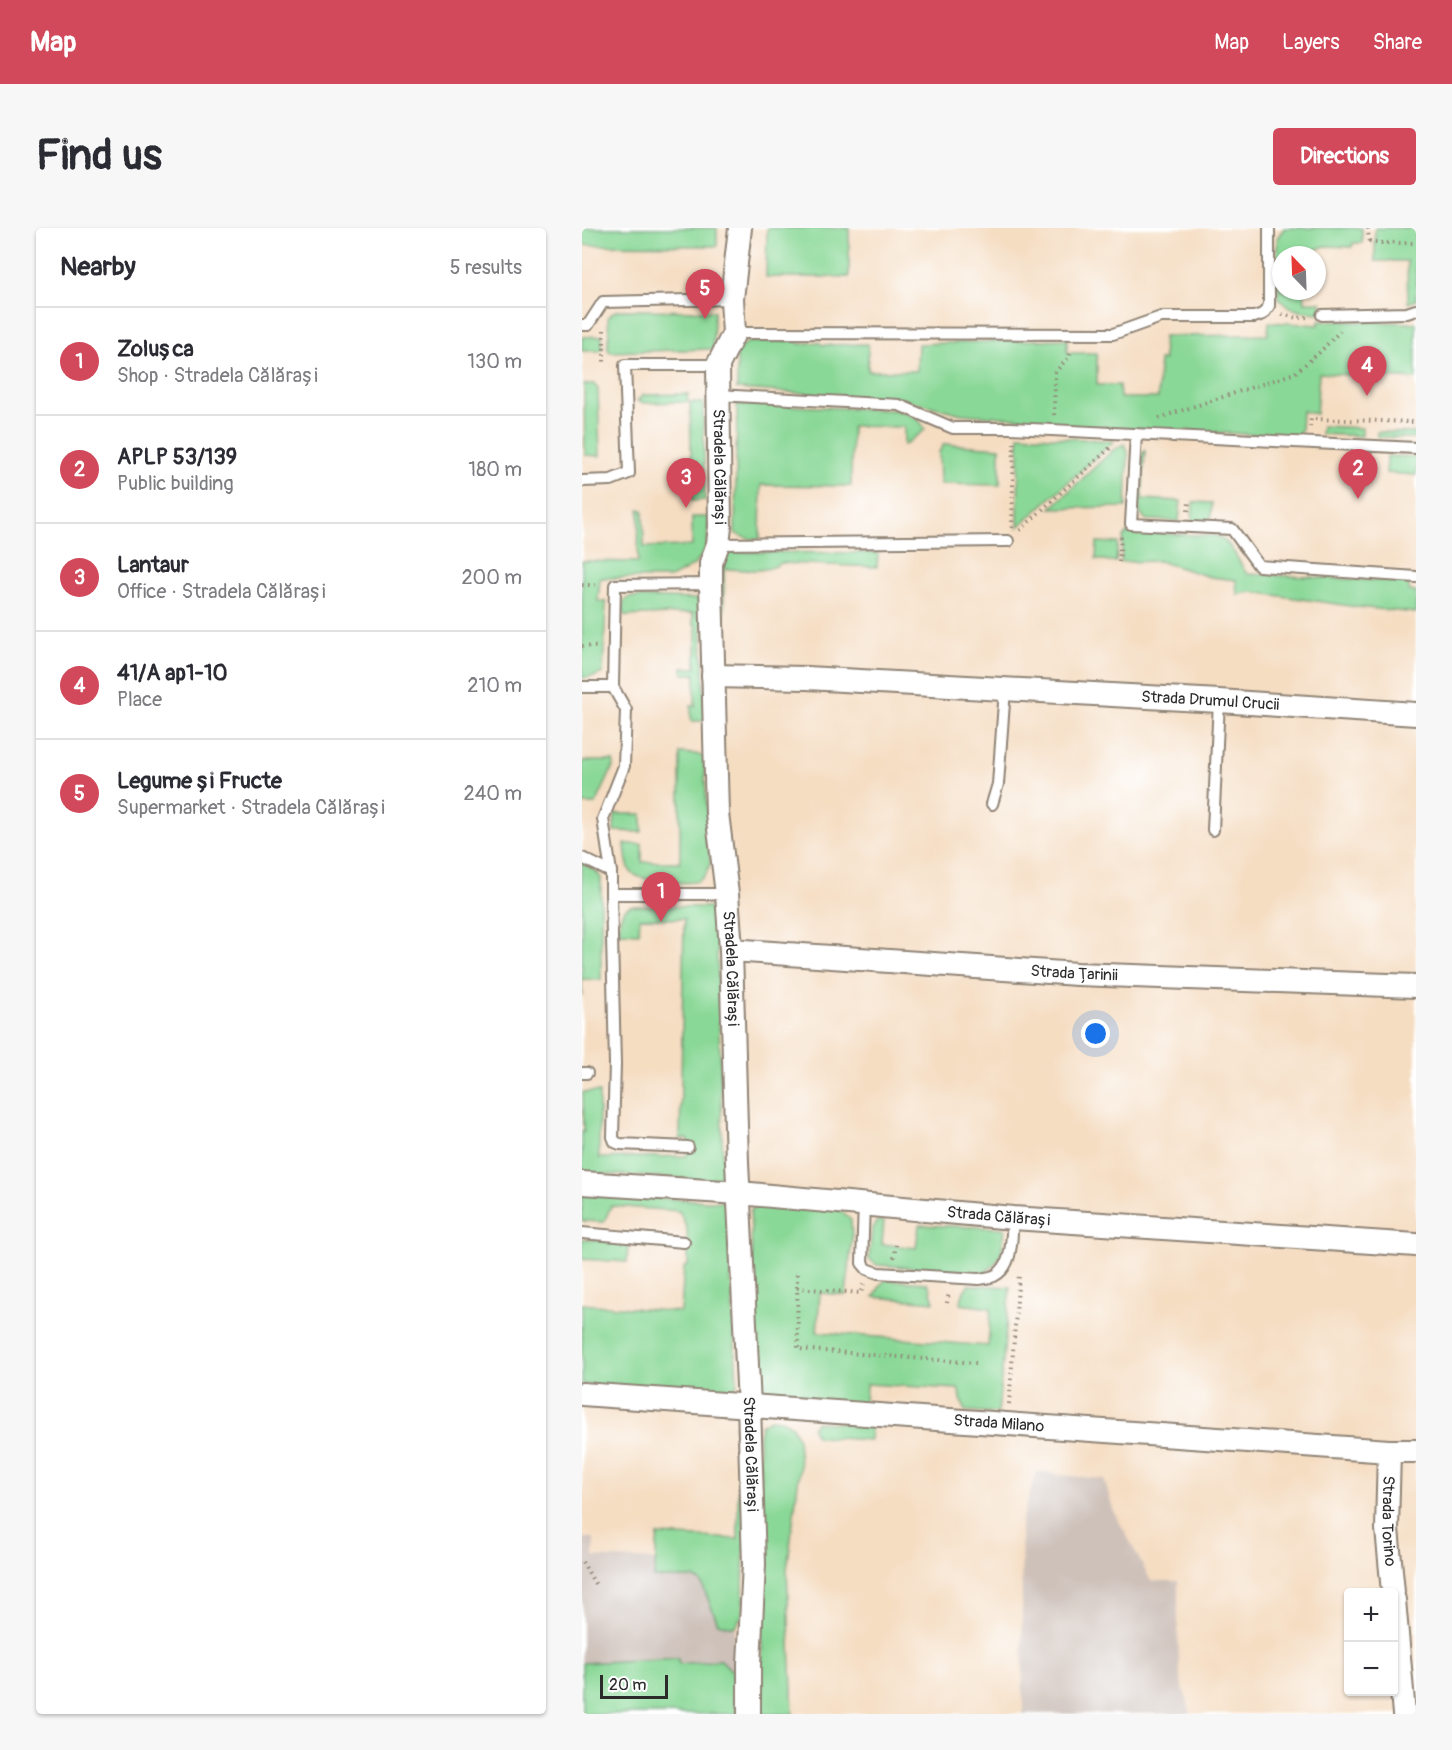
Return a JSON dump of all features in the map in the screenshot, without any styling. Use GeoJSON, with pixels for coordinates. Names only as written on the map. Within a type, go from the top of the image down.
{"type":"FeatureCollection","features":[{"type":"Feature","properties":{"kind":"street"},"geometry":{"type":"LineString","coordinates":[[734,333],[732,299],[740,228]]}},
{"type":"Feature","properties":{"kind":"street","name":"Stradela Călărași"},"geometry":{"type":"LineString","coordinates":[[734,333],[718,364],[720,527],[718,544],[711,563],[711,584],[717,813],[731,950],[736,1162],[749,1405],[754,1564],[748,1714]]}},
{"type":"Feature","properties":{"kind":"street","name":"Strada Drumul Crucii"},"geometry":{"type":"LineString","coordinates":[[713,676],[807,678],[1416,714]]}},
{"type":"Feature","properties":{"kind":"street","name":"Strada Țarinii"},"geometry":{"type":"LineString","coordinates":[[731,950],[1077,974],[1416,986]]}},
{"type":"Feature","properties":{"kind":"street","name":"Strada Călărași"},"geometry":{"type":"LineString","coordinates":[[582,1183],[739,1192],[1013,1218],[1416,1245]]}},
{"type":"Feature","properties":{"kind":"street","name":"Strada Milano"},"geometry":{"type":"LineString","coordinates":[[582,1394],[1389,1451],[1416,1451]]}},
{"type":"Feature","properties":{"kind":"street","name":"Strada Torino"},"geometry":{"type":"LineString","coordinates":[[1389,1451],[1387,1529],[1393,1588]]}},
{"type":"Feature","properties":{"kind":"street"},"geometry":{"type":"LineString","coordinates":[[1398,1642],[1404,1714]]}},
{"type":"Feature","properties":{"kind":"lane"},"geometry":{"type":"LineString","coordinates":[[734,333],[1113,334],[1161,317],[1254,317],[1263,314],[1269,306],[1269,228]]}},
{"type":"Feature","properties":{"kind":"lane"},"geometry":{"type":"LineString","coordinates":[[582,325],[588,325],[603,302],[732,299]]}},
{"type":"Feature","properties":{"kind":"lane"},"geometry":{"type":"LineString","coordinates":[[1322,315],[1407,313],[1416,310]]}},
{"type":"Feature","properties":{"kind":"lane"},"geometry":{"type":"LineString","coordinates":[[582,481],[611,480],[629,473],[625,365],[718,364]]}},
{"type":"Feature","properties":{"kind":"lane"},"geometry":{"type":"LineString","coordinates":[[718,395],[899,405],[953,428],[1015,428],[1416,448]]}},
{"type":"Feature","properties":{"kind":"lane"},"geometry":{"type":"LineString","coordinates":[[1131,434],[1131,524],[1232,530],[1259,566],[1416,577]]}},
{"type":"Feature","properties":{"kind":"lane"},"geometry":{"type":"LineString","coordinates":[[718,544],[1008,541]]}},
{"type":"Feature","properties":{"kind":"lane"},"geometry":{"type":"LineString","coordinates":[[688,1147],[620,1144],[615,1142],[613,1137],[615,1064],[611,872],[603,819],[624,766],[626,710],[613,687],[615,585],[711,584]]}},
{"type":"Feature","properties":{"kind":"lane"},"geometry":{"type":"LineString","coordinates":[[582,687],[613,687]]}},
{"type":"Feature","properties":{"kind":"lane"},"geometry":{"type":"LineString","coordinates":[[992,804],[998,784],[1005,689]]}},
{"type":"Feature","properties":{"kind":"lane"},"geometry":{"type":"LineString","coordinates":[[1213,830],[1219,701]]}},
{"type":"Feature","properties":{"kind":"lane"},"geometry":{"type":"LineString","coordinates":[[582,858],[611,872]]}},
{"type":"Feature","properties":{"kind":"lane"},"geometry":{"type":"LineString","coordinates":[[611,894],[727,894]]}},
{"type":"Feature","properties":{"kind":"lane"},"geometry":{"type":"LineString","coordinates":[[864,1203],[862,1263],[867,1269],[879,1273],[979,1279],[994,1275],[1004,1267],[1009,1258],[1013,1218]]}},
{"type":"Feature","properties":{"kind":"lane"},"geometry":{"type":"LineString","coordinates":[[582,1233],[684,1242]]}},
{"type":"Feature","properties":{"kind":"path"},"geometry":{"type":"LineString","coordinates":[[1368,228],[1369,242],[1416,243]]}},
{"type":"Feature","properties":{"kind":"path"},"geometry":{"type":"LineString","coordinates":[[1267,310],[1297,318],[1322,315]]}},
{"type":"Feature","properties":{"kind":"path"},"geometry":{"type":"LineString","coordinates":[[1158,419],[1294,373],[1320,352],[1357,315]]}},
{"type":"Feature","properties":{"kind":"path"},"geometry":{"type":"LineString","coordinates":[[604,327],[604,365]]}},
{"type":"Feature","properties":{"kind":"path"},"geometry":{"type":"LineString","coordinates":[[1053,430],[1055,372],[1070,356],[1072,334]]}},
{"type":"Feature","properties":{"kind":"path"},"geometry":{"type":"LineString","coordinates":[[1311,419],[1416,422]]}},
{"type":"Feature","properties":{"kind":"path"},"geometry":{"type":"LineString","coordinates":[[1015,428],[1011,538],[1131,434]]}},
{"type":"Feature","properties":{"kind":"path"},"geometry":{"type":"LineString","coordinates":[[1119,562],[1122,529]]}},
{"type":"Feature","properties":{"kind":"path"},"geometry":{"type":"LineString","coordinates":[[1008,1423],[1020,1264]]}},
{"type":"Feature","properties":{"kind":"path"},"geometry":{"type":"LineString","coordinates":[[797,1288],[861,1294],[867,1269]]}},
{"type":"Feature","properties":{"kind":"path"},"geometry":{"type":"LineString","coordinates":[[797,1274],[798,1349],[976,1363]]}},
{"type":"Feature","properties":{"kind":"path"},"geometry":{"type":"LineString","coordinates":[[582,1562],[597,1587]]}},
{"type":"Feature","properties":{"kind":"shaded area"},"geometry":{"type":"Polygon","coordinates":[[[1037,1471],[1104,1479],[1114,1512],[1151,1581],[1178,1581],[1180,1677],[1191,1714],[1023,1714],[1021,1522],[1037,1471]]]}},
{"type":"Feature","properties":{"kind":"shaded area"},"geometry":{"type":"Polygon","coordinates":[[[658,1535],[739,1540],[733,1672],[736,1714],[582,1714],[582,1538],[594,1538],[593,1557],[655,1560],[658,1535]]]}},
{"type":"Feature","properties":{"kind":"green space"},"geometry":{"type":"Polygon","coordinates":[[[582,228],[717,228],[717,246],[582,245],[582,228]]]}},
{"type":"Feature","properties":{"kind":"green space"},"geometry":{"type":"Polygon","coordinates":[[[849,228],[849,277],[766,277],[767,229],[849,228]]]}},
{"type":"Feature","properties":{"kind":"green space"},"geometry":{"type":"Polygon","coordinates":[[[1284,228],[1362,228],[1362,243],[1353,243],[1352,247],[1277,246],[1277,238],[1284,228]]]}},
{"type":"Feature","properties":{"kind":"green space"},"geometry":{"type":"Polygon","coordinates":[[[1375,228],[1416,228],[1416,300],[1408,303],[1407,261],[1375,261],[1375,228]]]}},
{"type":"Feature","properties":{"kind":"green space"},"geometry":{"type":"Polygon","coordinates":[[[1281,300],[1321,302],[1321,313],[1298,310],[1281,300]]]}},
{"type":"Feature","properties":{"kind":"green space"},"geometry":{"type":"Polygon","coordinates":[[[615,311],[714,311],[713,349],[610,352],[608,349],[608,317],[615,311]]]}},
{"type":"Feature","properties":{"kind":"green space"},"geometry":{"type":"Polygon","coordinates":[[[1319,321],[1416,323],[1416,379],[1319,373],[1316,414],[1302,411],[1301,431],[1296,437],[1080,427],[1044,420],[962,414],[906,400],[737,389],[737,351],[748,342],[868,344],[868,371],[917,371],[918,344],[1067,339],[1067,353],[1097,353],[1097,385],[1119,385],[1120,398],[1158,398],[1159,360],[1164,360],[1163,336],[1268,335],[1269,322],[1319,325],[1319,321]]]}},
{"type":"Feature","properties":{"kind":"green space"},"geometry":{"type":"Polygon","coordinates":[[[602,336],[602,349],[582,351],[582,337],[602,336]]]}},
{"type":"Feature","properties":{"kind":"green space"},"geometry":{"type":"Polygon","coordinates":[[[584,384],[594,384],[598,389],[600,456],[585,455],[584,384]]]}},
{"type":"Feature","properties":{"kind":"green space"},"geometry":{"type":"Polygon","coordinates":[[[689,394],[688,402],[641,403],[637,401],[643,395],[689,394]]]}},
{"type":"Feature","properties":{"kind":"green space"},"geometry":{"type":"Polygon","coordinates":[[[690,402],[703,403],[705,500],[692,501],[690,402]]]}},
{"type":"Feature","properties":{"kind":"green space"},"geometry":{"type":"Polygon","coordinates":[[[737,404],[894,410],[916,418],[925,430],[904,445],[904,427],[852,426],[851,486],[761,485],[760,539],[750,539],[735,533],[737,404]]]}},
{"type":"Feature","properties":{"kind":"green space"},"geometry":{"type":"Polygon","coordinates":[[[1322,426],[1362,428],[1362,436],[1321,434],[1322,426]]]}},
{"type":"Feature","properties":{"kind":"green space"},"geometry":{"type":"Polygon","coordinates":[[[1377,432],[1416,433],[1416,438],[1377,437],[1377,432]]]}},
{"type":"Feature","properties":{"kind":"green space"},"geometry":{"type":"Polygon","coordinates":[[[1019,435],[1114,441],[1018,527],[1019,435]]]}},
{"type":"Feature","properties":{"kind":"green space"},"geometry":{"type":"Polygon","coordinates":[[[944,444],[1000,448],[1000,485],[940,484],[939,452],[944,444]]]}},
{"type":"Feature","properties":{"kind":"green space"},"geometry":{"type":"Polygon","coordinates":[[[1124,444],[1128,452],[1126,507],[1051,508],[1113,450],[1124,444]]]}},
{"type":"Feature","properties":{"kind":"green space"},"geometry":{"type":"Polygon","coordinates":[[[1145,451],[1142,499],[1181,501],[1179,521],[1147,520],[1140,514],[1139,476],[1142,453],[1145,451]]]}},
{"type":"Feature","properties":{"kind":"green space"},"geometry":{"type":"Polygon","coordinates":[[[1387,456],[1416,457],[1416,475],[1386,473],[1387,456]]]}},
{"type":"Feature","properties":{"kind":"green space"},"geometry":{"type":"Polygon","coordinates":[[[1193,502],[1212,503],[1211,516],[1207,522],[1192,522],[1193,502]]]}},
{"type":"Feature","properties":{"kind":"green space"},"geometry":{"type":"Polygon","coordinates":[[[639,509],[643,510],[644,547],[692,546],[692,517],[709,517],[707,544],[694,565],[670,578],[600,578],[598,601],[606,602],[603,673],[582,678],[582,561],[638,562],[639,509]]]}},
{"type":"Feature","properties":{"kind":"green space"},"geometry":{"type":"Polygon","coordinates":[[[1128,532],[1216,536],[1226,542],[1247,574],[1409,582],[1409,591],[1416,592],[1416,613],[1253,592],[1237,594],[1236,580],[1210,577],[1159,561],[1121,562],[1123,537],[1128,532]]]}},
{"type":"Feature","properties":{"kind":"green space"},"geometry":{"type":"Polygon","coordinates":[[[1097,542],[1118,543],[1116,562],[1096,559],[1097,542]]]}},
{"type":"Feature","properties":{"kind":"green space"},"geometry":{"type":"Polygon","coordinates":[[[727,552],[878,553],[877,567],[781,563],[761,570],[724,569],[724,639],[721,639],[722,556],[727,552]]]}},
{"type":"Feature","properties":{"kind":"green space"},"geometry":{"type":"Polygon","coordinates":[[[630,597],[699,599],[701,602],[705,721],[691,721],[691,706],[695,706],[695,674],[683,674],[682,668],[696,668],[696,625],[693,624],[693,613],[625,616],[623,605],[630,597]]]}},
{"type":"Feature","properties":{"kind":"green space"},"geometry":{"type":"Polygon","coordinates":[[[680,753],[704,757],[710,864],[708,871],[700,880],[686,883],[643,878],[629,869],[625,844],[642,844],[642,862],[680,862],[680,753]]]}},
{"type":"Feature","properties":{"kind":"green space"},"geometry":{"type":"Polygon","coordinates":[[[582,761],[613,761],[614,765],[596,804],[582,804],[582,761]]]}},
{"type":"Feature","properties":{"kind":"green space"},"geometry":{"type":"Polygon","coordinates":[[[615,814],[642,814],[642,832],[614,831],[615,814]]]}},
{"type":"Feature","properties":{"kind":"green space"},"geometry":{"type":"Polygon","coordinates":[[[582,863],[596,871],[601,878],[601,980],[582,979],[582,863]]]}},
{"type":"Feature","properties":{"kind":"green space"},"geometry":{"type":"Polygon","coordinates":[[[630,906],[708,907],[716,910],[723,1169],[721,1176],[710,1180],[582,1173],[583,1092],[599,1092],[599,1158],[687,1156],[688,1139],[680,1139],[684,919],[640,918],[639,933],[619,932],[622,914],[630,906]]]}},
{"type":"Feature","properties":{"kind":"green space"},"geometry":{"type":"Polygon","coordinates":[[[582,1194],[727,1202],[737,1382],[734,1391],[678,1392],[582,1384],[582,1304],[681,1312],[684,1267],[688,1266],[687,1228],[679,1211],[611,1206],[604,1222],[582,1221],[582,1194]]]}},
{"type":"Feature","properties":{"kind":"green space"},"geometry":{"type":"Polygon","coordinates":[[[763,1204],[840,1210],[851,1220],[852,1239],[846,1295],[820,1293],[817,1332],[988,1346],[991,1308],[960,1304],[964,1291],[968,1285],[1010,1287],[998,1413],[965,1411],[958,1389],[866,1384],[865,1405],[767,1399],[758,1394],[750,1210],[763,1204]]]}},
{"type":"Feature","properties":{"kind":"green space"},"geometry":{"type":"Polygon","coordinates":[[[877,1221],[884,1221],[882,1244],[916,1248],[919,1225],[1005,1228],[998,1259],[984,1273],[877,1265],[869,1259],[872,1230],[877,1221]]]}},
{"type":"Feature","properties":{"kind":"green space"},"geometry":{"type":"Polygon","coordinates":[[[582,1239],[623,1243],[628,1246],[627,1262],[582,1259],[582,1239]]]}},
{"type":"Feature","properties":{"kind":"green space"},"geometry":{"type":"Polygon","coordinates":[[[886,1280],[927,1283],[934,1302],[874,1297],[886,1280]]]}},
{"type":"Feature","properties":{"kind":"green space"},"geometry":{"type":"Polygon","coordinates":[[[770,1419],[782,1420],[792,1426],[798,1440],[800,1467],[787,1570],[793,1714],[762,1714],[759,1435],[761,1425],[770,1419]]]}},
{"type":"Feature","properties":{"kind":"green space"},"geometry":{"type":"Polygon","coordinates":[[[816,1422],[871,1425],[870,1440],[819,1437],[815,1435],[812,1428],[816,1422]]]}},
{"type":"Feature","properties":{"kind":"green space"},"geometry":{"type":"Polygon","coordinates":[[[739,1424],[744,1532],[743,1614],[735,1626],[729,1626],[718,1623],[701,1582],[693,1578],[654,1578],[658,1535],[738,1539],[735,1425],[739,1424]]]}},
{"type":"Feature","properties":{"kind":"green space"},"geometry":{"type":"Polygon","coordinates":[[[678,1658],[679,1664],[721,1660],[733,1672],[736,1714],[582,1714],[582,1663],[678,1658]]]}},
{"type":"Feature","properties":{"kind":"place","name":"Legume și Fructe"},"geometry":{"type":"Point","coordinates":[705,319]}},
{"type":"Feature","properties":{"kind":"place","name":"41/A ap1-10"},"geometry":{"type":"Point","coordinates":[1367,396]}},
{"type":"Feature","properties":{"kind":"place","name":"APLP 53/139"},"geometry":{"type":"Point","coordinates":[1358,499]}},
{"type":"Feature","properties":{"kind":"place","name":"Lantaur"},"geometry":{"type":"Point","coordinates":[686,508]}},
{"type":"Feature","properties":{"kind":"place","name":"Zolușca"},"geometry":{"type":"Point","coordinates":[661,922]}}]}
